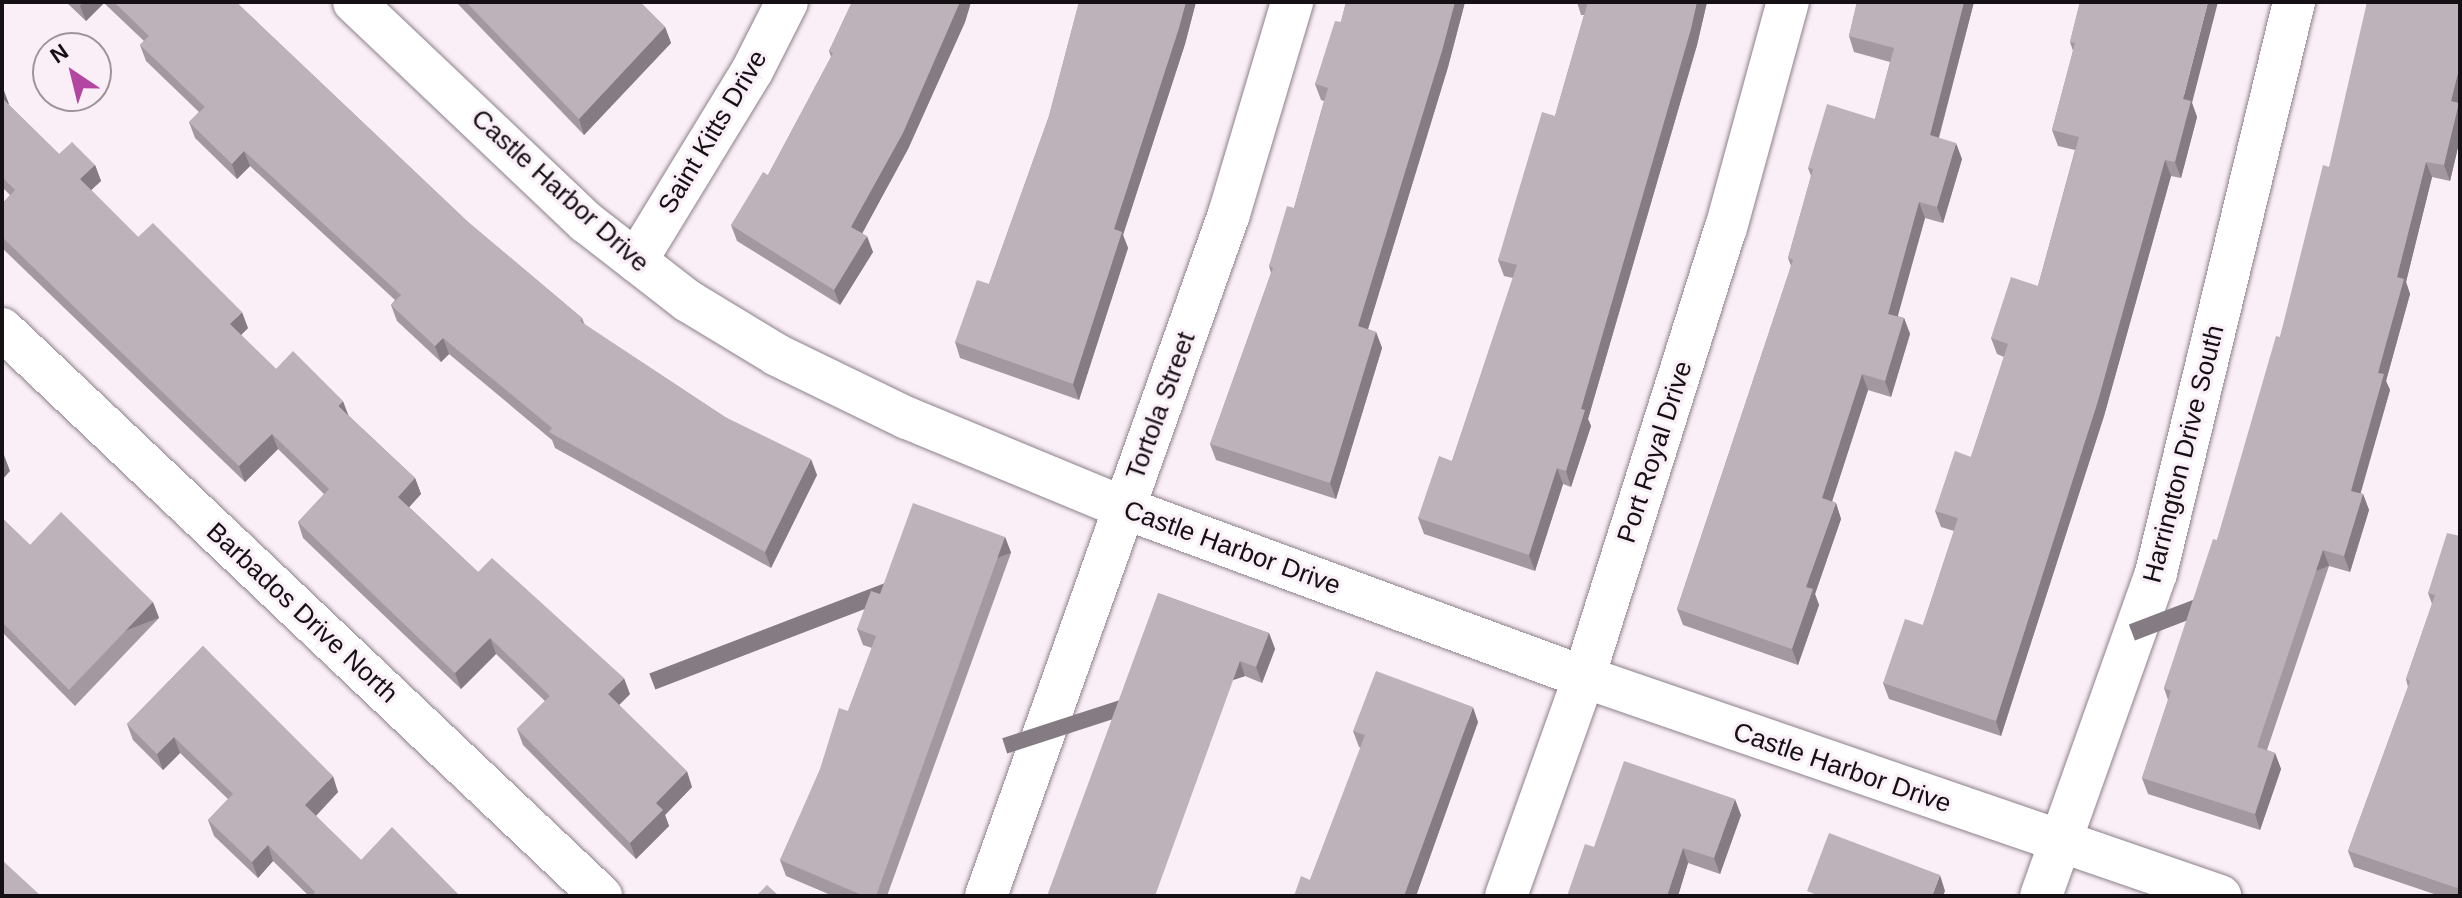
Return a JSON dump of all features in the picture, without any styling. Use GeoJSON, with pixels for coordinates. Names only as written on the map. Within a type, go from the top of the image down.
{"type":"FeatureCollection","features":[{"type":"Feature","properties":{"kind":"street","name":"Castle Harbor Drive"},"geometry":{"type":"LineString","coordinates":[[354,2],[586,222],[688,301],[777,355],[907,418],[1124,508],[1584,677],[2059,845],[2220,896]]}},
{"type":"Feature","properties":{"kind":"street","name":"Saint Kitts Drive"},"geometry":{"type":"LineString","coordinates":[[636,261],[752,71],[787,2]]}},
{"type":"Feature","properties":{"kind":"street","name":"Tortola Street"},"geometry":{"type":"LineString","coordinates":[[986,896],[1229,214],[1292,2]]}},
{"type":"Feature","properties":{"kind":"street","name":"Port Royal Drive"},"geometry":{"type":"LineString","coordinates":[[1506,896],[1584,677],[1726,228],[1788,2]]}},
{"type":"Feature","properties":{"kind":"street","name":"Harrington Drive South"},"geometry":{"type":"LineString","coordinates":[[2041,896],[2156,573],[2294,2]]}},
{"type":"Feature","properties":{"kind":"street","name":"Barbados Drive North"},"geometry":{"type":"LineString","coordinates":[[2,329],[601,896]]}},
{"type":"Feature","properties":{"kind":"building"},"geometry":{"type":"Polygon","coordinates":[[[114,2],[236,2],[468,222],[582,318],[580,321],[725,417],[811,459],[765,552],[549,432],[552,428],[443,338],[435,346],[391,305],[401,295],[244,151],[232,164],[189,122],[205,107],[140,45],[149,36],[114,2]]]}},
{"type":"Feature","properties":{"kind":"building"},"geometry":{"type":"Polygon","coordinates":[[[466,2],[640,2],[665,27],[579,119],[466,2]]]}},
{"type":"Feature","properties":{"kind":"building"},"geometry":{"type":"Polygon","coordinates":[[[852,2],[960,2],[903,133],[851,227],[867,236],[834,290],[731,225],[763,172],[768,175],[833,53],[829,51],[852,2]]]}},
{"type":"Feature","properties":{"kind":"building"},"geometry":{"type":"Polygon","coordinates":[[[1079,2],[1186,2],[1114,229],[1122,232],[1073,384],[955,342],[977,280],[989,284],[1049,116],[1079,2]]]}},
{"type":"Feature","properties":{"kind":"building"},"geometry":{"type":"Polygon","coordinates":[[[1346,2],[1455,2],[1358,326],[1376,332],[1330,483],[1210,444],[1273,268],[1269,266],[1287,206],[1294,208],[1328,88],[1315,84],[1335,21],[1341,22],[1346,2]]]}},
{"type":"Feature","properties":{"kind":"building"},"geometry":{"type":"Polygon","coordinates":[[[1588,2],[1697,2],[1581,409],[1585,410],[1566,471],[1557,468],[1529,555],[1418,518],[1439,456],[1452,461],[1517,265],[1498,260],[1542,112],[1555,116],[1588,2]]]}},
{"type":"Feature","properties":{"kind":"building"},"geometry":{"type":"Polygon","coordinates":[[[1857,2],[1964,2],[1930,135],[1956,143],[1937,207],[1919,202],[1888,314],[1904,318],[1885,381],[1862,374],[1822,498],[1836,503],[1806,587],[1813,589],[1792,649],[1677,609],[1793,260],[1788,258],[1813,169],[1808,168],[1827,104],[1875,119],[1894,48],[1849,36],[1857,2]]]}},
{"type":"Feature","properties":{"kind":"building"},"geometry":{"type":"Polygon","coordinates":[[[2080,2],[2208,2],[2183,99],[2191,101],[2175,162],[2165,160],[2098,401],[1996,721],[1883,683],[1905,619],[1923,625],[1958,518],[1935,511],[1955,451],[1971,457],[2008,344],[1991,338],[2011,277],[2038,286],[2079,137],[2052,130],[2075,43],[2070,42],[2080,2]]]}},
{"type":"Feature","properties":{"kind":"building"},"geometry":{"type":"Polygon","coordinates":[[[2367,2],[2460,2],[2460,65],[2451,101],[2459,103],[2444,165],[2426,162],[2397,277],[2404,279],[2378,373],[2384,374],[2351,491],[2363,494],[2344,556],[2323,550],[2257,747],[2275,753],[2255,814],[2142,778],[2171,691],[2164,688],[2213,539],[2217,540],[2276,336],[2280,337],[2323,165],[2329,167],[2367,2]]]}},
{"type":"Feature","properties":{"kind":"building"},"geometry":{"type":"Polygon","coordinates":[[[2,98],[59,154],[72,142],[95,165],[80,179],[138,237],[153,223],[242,312],[230,324],[276,369],[293,351],[343,401],[338,406],[415,478],[398,497],[478,572],[492,558],[624,678],[608,694],[687,771],[656,803],[663,810],[630,843],[517,729],[550,696],[490,638],[455,673],[298,522],[329,489],[272,434],[239,466],[2,237],[2,204],[15,190],[2,177],[2,98]]]}},
{"type":"Feature","properties":{"kind":"building"},"geometry":{"type":"Polygon","coordinates":[[[913,503],[1005,537],[876,896],[864,896],[780,860],[820,769],[839,708],[848,711],[876,636],[857,629],[871,591],[880,594],[913,503]]]}},
{"type":"Feature","properties":{"kind":"building"},"geometry":{"type":"Polygon","coordinates":[[[61,512],[153,602],[69,690],[2,622],[2,518],[30,545],[61,512]]]}},
{"type":"Feature","properties":{"kind":"building"},"geometry":{"type":"Polygon","coordinates":[[[2447,533],[2460,536],[2460,880],[2457,888],[2348,851],[2410,681],[2406,679],[2435,595],[2428,593],[2447,533]]]}},
{"type":"Feature","properties":{"kind":"building"},"geometry":{"type":"Polygon","coordinates":[[[1158,593],[1269,633],[1256,667],[1240,661],[1155,896],[1047,896],[1158,593]]]}},
{"type":"Feature","properties":{"kind":"building"},"geometry":{"type":"Polygon","coordinates":[[[203,646],[333,776],[305,805],[361,860],[392,827],[460,896],[311,896],[315,892],[268,845],[252,862],[208,820],[233,794],[174,737],[157,754],[127,724],[203,646]]]}},
{"type":"Feature","properties":{"kind":"building"},"geometry":{"type":"Polygon","coordinates":[[[1376,671],[1473,707],[1404,896],[1294,896],[1301,876],[1310,880],[1365,735],[1353,731],[1376,671]]]}},
{"type":"Feature","properties":{"kind":"building"},"geometry":{"type":"Polygon","coordinates":[[[1624,761],[1735,799],[1714,858],[1683,848],[1667,896],[1567,896],[1585,844],[1594,847],[1624,761]]]}},
{"type":"Feature","properties":{"kind":"building"},"geometry":{"type":"Polygon","coordinates":[[[1829,833],[1940,875],[1932,896],[1819,896],[1807,891],[1829,833]]]}},
{"type":"Feature","properties":{"kind":"building"},"geometry":{"type":"Polygon","coordinates":[[[2,860],[41,896],[2,896],[2,860]]]}},
{"type":"Feature","properties":{"kind":"building"},"geometry":{"type":"Polygon","coordinates":[[[767,885],[779,896],[756,896],[767,885]]]}}]}
